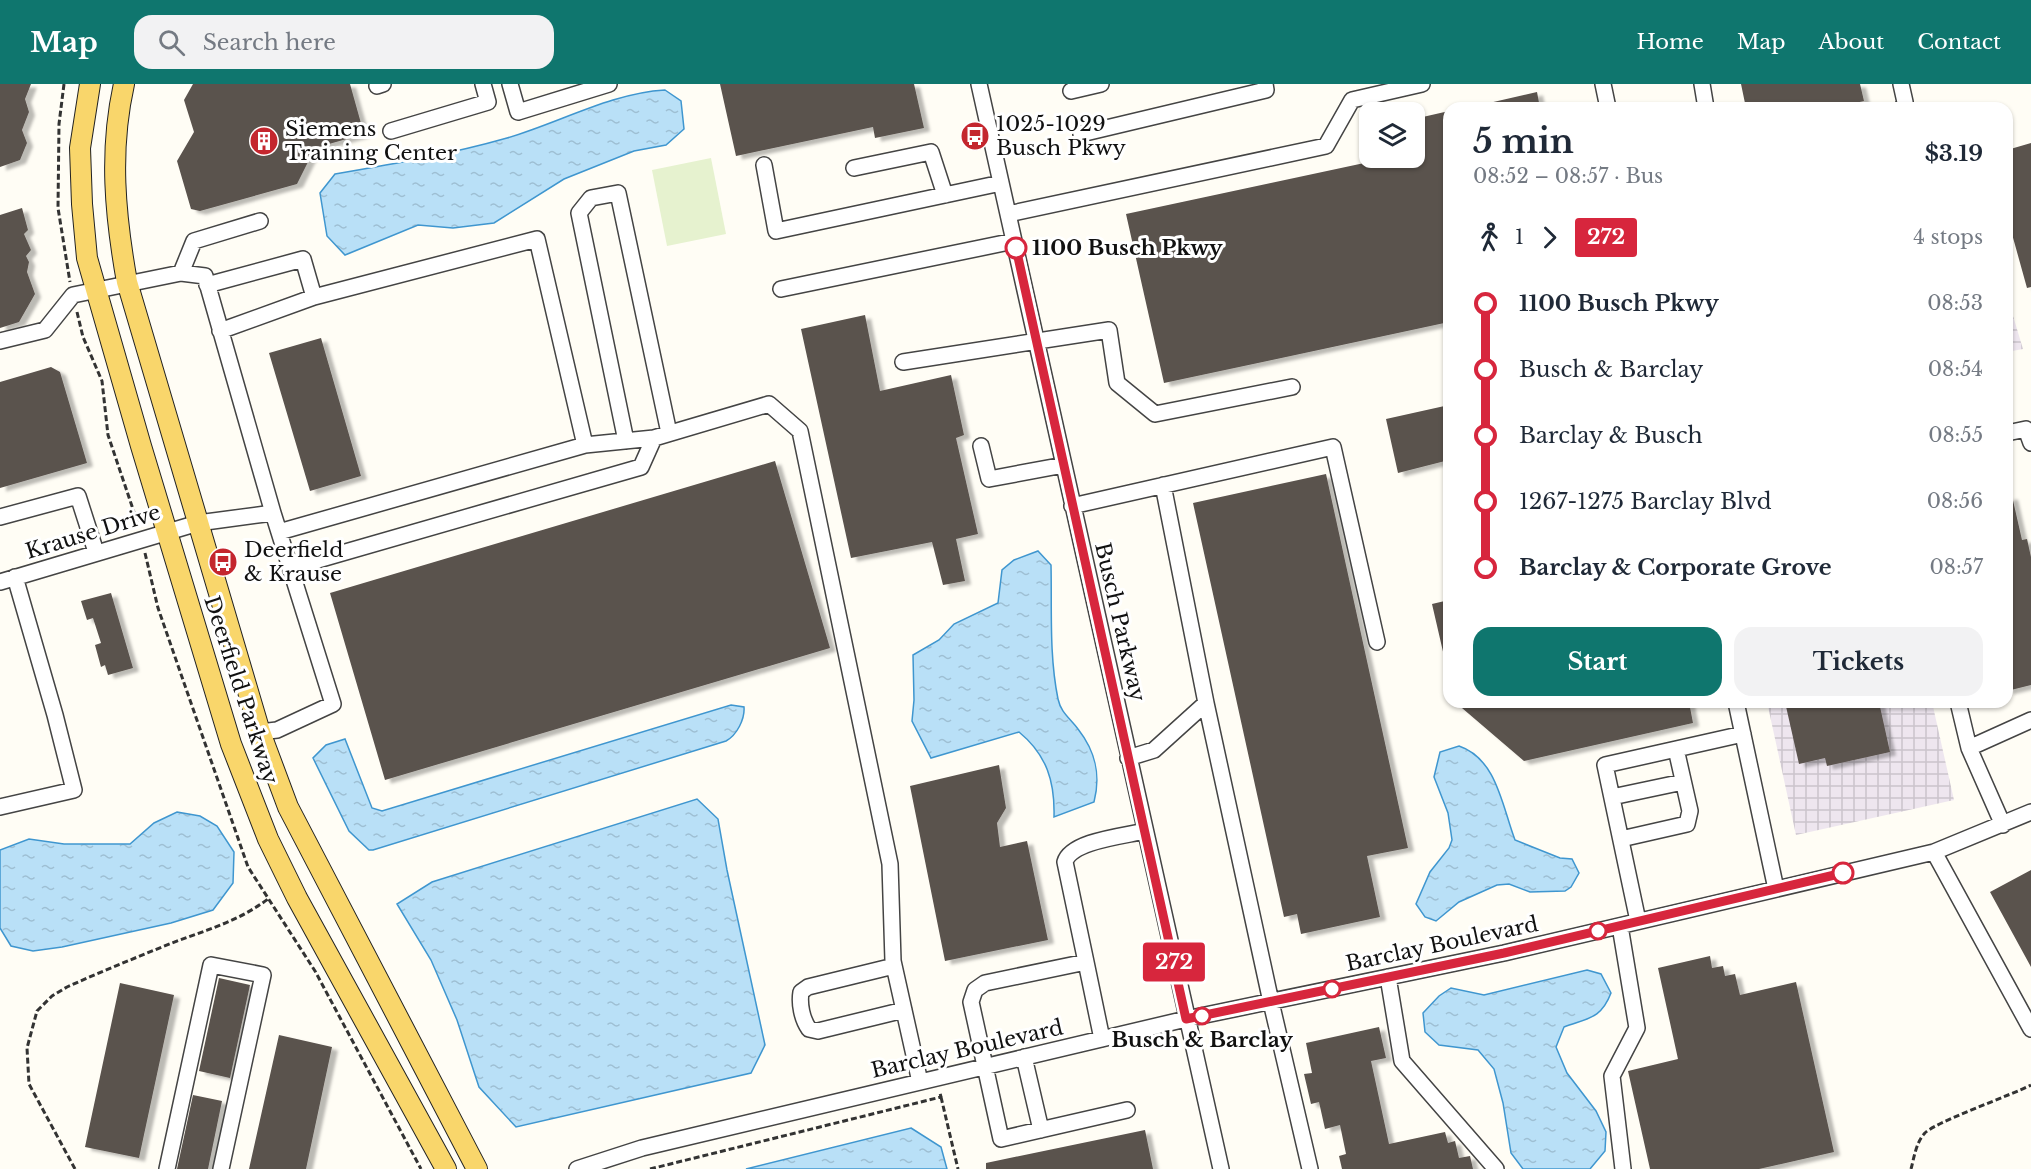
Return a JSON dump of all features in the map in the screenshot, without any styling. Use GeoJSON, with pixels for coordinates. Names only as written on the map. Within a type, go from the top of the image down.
{"type":"FeatureCollection","features":[{"type":"Feature","properties":{"kind":"main road","name":"Deerfield Parkway"},"geometry":{"type":"LineString","coordinates":[[90,84],[81,148],[81,193],[87,258],[94,289],[231,744],[268,839],[446,1169]]}},
{"type":"Feature","properties":{"kind":"main road","name":"Deerfield Parkway"},"geometry":{"type":"LineString","coordinates":[[124,84],[116,118],[114,182],[126,282],[260,732],[288,807],[477,1169]]}},
{"type":"Feature","properties":{"kind":"street"},"geometry":{"type":"LineString","coordinates":[[391,131],[488,102],[483,84]]}},
{"type":"Feature","properties":{"kind":"street"},"geometry":{"type":"LineString","coordinates":[[510,84],[518,112],[609,84]]}},
{"type":"Feature","properties":{"kind":"street","name":"Busch Parkway"},"geometry":{"type":"LineString","coordinates":[[979,84],[1221,1169]]}},
{"type":"Feature","properties":{"kind":"street"},"geometry":{"type":"LineString","coordinates":[[1071,91],[1101,84]]}},
{"type":"Feature","properties":{"kind":"street"},"geometry":{"type":"LineString","coordinates":[[1081,134],[1266,90],[1265,84]]}},
{"type":"Feature","properties":{"kind":"street"},"geometry":{"type":"LineString","coordinates":[[1008,214],[1326,146],[1352,100],[1422,84]]}},
{"type":"Feature","properties":{"kind":"street"},"geometry":{"type":"LineString","coordinates":[[1603,84],[1607,102]]}},
{"type":"Feature","properties":{"kind":"street"},"geometry":{"type":"LineString","coordinates":[[1702,84],[1705,102]]}},
{"type":"Feature","properties":{"kind":"street"},"geometry":{"type":"LineString","coordinates":[[1901,84],[1905,102]]}},
{"type":"Feature","properties":{"kind":"street"},"geometry":{"type":"LineString","coordinates":[[854,168],[931,152],[945,195]]}},
{"type":"Feature","properties":{"kind":"street"},"geometry":{"type":"LineString","coordinates":[[764,165],[776,231],[1001,183]]}},
{"type":"Feature","properties":{"kind":"street"},"geometry":{"type":"LineString","coordinates":[[290,568],[641,467],[661,436],[618,193],[591,198],[579,213],[626,441]]}},
{"type":"Feature","properties":{"kind":"street"},"geometry":{"type":"LineString","coordinates":[[180,273],[194,241],[260,220]]}},
{"type":"Feature","properties":{"kind":"street"},"geometry":{"type":"LineString","coordinates":[[220,331],[314,297],[537,239],[585,445]]}},
{"type":"Feature","properties":{"kind":"street"},"geometry":{"type":"LineString","coordinates":[[781,289],[1014,241]]}},
{"type":"Feature","properties":{"kind":"street"},"geometry":{"type":"LineString","coordinates":[[207,285],[303,260],[314,297]]}},
{"type":"Feature","properties":{"kind":"street"},"geometry":{"type":"LineString","coordinates":[[0,341],[45,330],[73,294],[180,273],[205,276],[273,513],[333,704],[277,730],[260,732]]}},
{"type":"Feature","properties":{"kind":"street"},"geometry":{"type":"LineString","coordinates":[[903,362],[1109,330],[1117,383],[1155,414],[1292,387]]}},
{"type":"Feature","properties":{"kind":"street"},"geometry":{"type":"LineString","coordinates":[[279,532],[585,445],[661,436],[769,404],[800,431],[890,864],[894,966],[920,1082]]}},
{"type":"Feature","properties":{"kind":"street"},"geometry":{"type":"LineString","coordinates":[[2013,432],[2026,429],[2031,443]]}},
{"type":"Feature","properties":{"kind":"street"},"geometry":{"type":"LineString","coordinates":[[981,446],[989,479],[1064,465]]}},
{"type":"Feature","properties":{"kind":"street"},"geometry":{"type":"LineString","coordinates":[[1072,506],[1333,447],[1377,642]]}},
{"type":"Feature","properties":{"kind":"street"},"geometry":{"type":"LineString","coordinates":[[1162,485],[1206,703],[1310,1169]]}},
{"type":"Feature","properties":{"kind":"street"},"geometry":{"type":"LineString","coordinates":[[0,517],[78,496],[96,552]]}},
{"type":"Feature","properties":{"kind":"street","name":"Krause Drive"},"geometry":{"type":"LineString","coordinates":[[0,582],[166,531],[198,523],[273,513]]}},
{"type":"Feature","properties":{"kind":"street"},"geometry":{"type":"LineString","coordinates":[[0,807],[74,790],[15,577]]}},
{"type":"Feature","properties":{"kind":"street"},"geometry":{"type":"LineString","coordinates":[[1128,758],[1154,750],[1206,703]]}},
{"type":"Feature","properties":{"kind":"street"},"geometry":{"type":"LineString","coordinates":[[1738,708],[1776,889]]}},
{"type":"Feature","properties":{"kind":"street"},"geometry":{"type":"LineString","coordinates":[[1959,708],[1969,748],[2003,825]]}},
{"type":"Feature","properties":{"kind":"street"},"geometry":{"type":"LineString","coordinates":[[1969,748],[2031,720]]}},
{"type":"Feature","properties":{"kind":"street"},"geometry":{"type":"LineString","coordinates":[[1638,921],[1605,765],[1743,734]]}},
{"type":"Feature","properties":{"kind":"street"},"geometry":{"type":"LineString","coordinates":[[1621,839],[1687,824],[1690,811],[1676,749]]}},
{"type":"Feature","properties":{"kind":"street"},"geometry":{"type":"LineString","coordinates":[[1612,797],[1683,782]]}},
{"type":"Feature","properties":{"kind":"street","name":"Barclay Boulevard"},"geometry":{"type":"LineString","coordinates":[[577,1169],[642,1148],[1186,1019],[1620,926],[1934,852],[2031,812]]}},
{"type":"Feature","properties":{"kind":"street"},"geometry":{"type":"LineString","coordinates":[[1102,1039],[1065,862],[1067,855],[1080,846],[1145,831]]}},
{"type":"Feature","properties":{"kind":"street"},"geometry":{"type":"LineString","coordinates":[[1934,852],[2031,1029]]}},
{"type":"Feature","properties":{"kind":"street"},"geometry":{"type":"LineString","coordinates":[[1620,926],[1637,1028],[1612,1076],[1623,1169]]}},
{"type":"Feature","properties":{"kind":"street"},"geometry":{"type":"LineString","coordinates":[[1086,962],[985,983],[975,990],[971,1002],[1001,1139],[1127,1110]]}},
{"type":"Feature","properties":{"kind":"street"},"geometry":{"type":"LineString","coordinates":[[167,1169],[211,966],[263,975],[220,1169]]}},
{"type":"Feature","properties":{"kind":"street"},"geometry":{"type":"LineString","coordinates":[[894,966],[808,987],[801,992],[800,999],[805,1022],[809,1029],[818,1031],[904,1010]]}},
{"type":"Feature","properties":{"kind":"street"},"geometry":{"type":"LineString","coordinates":[[1388,977],[1402,1060],[1496,1169]]}},
{"type":"Feature","properties":{"kind":"street"},"geometry":{"type":"LineString","coordinates":[[1024,1057],[1041,1130]]}},
{"type":"Feature","properties":{"kind":"path"},"geometry":{"type":"LineString","coordinates":[[75,1169],[29,1084],[27,1048],[36,1011],[52,996],[67,987],[162,947],[219,927],[252,911],[268,899]]}},
{"type":"Feature","properties":{"kind":"path"},"geometry":{"type":"LineString","coordinates":[[937,1078],[958,1169]]}},
{"type":"Feature","properties":{"kind":"path"},"geometry":{"type":"LineString","coordinates":[[1911,1169],[1920,1139],[1932,1126],[2031,1085]]}},
{"type":"Feature","properties":{"kind":"path"},"geometry":{"type":"LineString","coordinates":[[650,1169],[941,1097]]}},
{"type":"Feature","properties":{"kind":"shaded area"},"geometry":{"type":"Polygon","coordinates":[[[2013,316],[2023,349],[2013,351],[2013,316]]]}},
{"type":"Feature","properties":{"kind":"shaded area"},"geometry":{"type":"Polygon","coordinates":[[[1768,708],[1933,708],[1954,800],[1796,835],[1768,708]]]}},
{"type":"Feature","properties":{"kind":"green space"},"geometry":{"type":"Polygon","coordinates":[[[711,158],[726,234],[667,246],[652,170],[711,158]]]}},
{"type":"Feature","properties":{"kind":"water"},"geometry":{"type":"Polygon","coordinates":[[[665,90],[681,101],[684,129],[666,145],[634,151],[564,179],[494,223],[453,228],[418,225],[345,255],[327,236],[320,193],[335,174],[486,144],[527,132],[605,103],[645,92],[665,90]]]}},
{"type":"Feature","properties":{"kind":"water"},"geometry":{"type":"Polygon","coordinates":[[[1038,551],[1051,565],[1052,649],[1059,704],[1089,746],[1097,773],[1094,802],[1054,817],[1051,781],[1043,760],[1019,732],[931,758],[912,721],[913,655],[939,640],[954,624],[998,603],[1002,570],[1014,560],[1038,551]]]}},
{"type":"Feature","properties":{"kind":"water"},"geometry":{"type":"Polygon","coordinates":[[[731,705],[744,707],[744,712],[737,731],[726,741],[373,850],[369,850],[349,831],[313,758],[326,745],[345,739],[372,808],[382,811],[731,705]]]}},
{"type":"Feature","properties":{"kind":"water"},"geometry":{"type":"Polygon","coordinates":[[[1459,746],[1472,752],[1490,772],[1502,799],[1515,840],[1560,858],[1572,859],[1579,873],[1571,887],[1565,891],[1530,892],[1509,884],[1497,885],[1459,902],[1436,921],[1425,917],[1416,904],[1430,872],[1449,848],[1452,840],[1448,813],[1434,777],[1440,752],[1459,746]]]}},
{"type":"Feature","properties":{"kind":"water"},"geometry":{"type":"Polygon","coordinates":[[[697,799],[718,819],[765,1045],[751,1073],[516,1127],[479,1087],[457,1020],[431,960],[397,904],[432,882],[697,799]]]}},
{"type":"Feature","properties":{"kind":"water"},"geometry":{"type":"Polygon","coordinates":[[[177,812],[200,816],[217,826],[234,852],[233,883],[213,910],[171,923],[62,947],[33,951],[11,946],[0,928],[0,850],[29,839],[64,844],[130,844],[154,823],[177,812]]]}},
{"type":"Feature","properties":{"kind":"water"},"geometry":{"type":"Polygon","coordinates":[[[1587,970],[1601,974],[1611,993],[1598,1013],[1564,1027],[1556,1047],[1567,1073],[1596,1111],[1606,1132],[1605,1151],[1590,1169],[1523,1169],[1511,1153],[1503,1103],[1494,1069],[1478,1050],[1439,1045],[1425,1032],[1423,1013],[1439,996],[1451,988],[1484,995],[1587,970]]]}},
{"type":"Feature","properties":{"kind":"water"},"geometry":{"type":"Polygon","coordinates":[[[911,1128],[941,1147],[947,1169],[746,1169],[911,1128]]]}},
{"type":"Feature","properties":{"kind":"building"},"geometry":{"type":"Polygon","coordinates":[[[0,84],[31,84],[25,99],[29,112],[22,130],[27,143],[20,160],[0,167],[0,84]]]}},
{"type":"Feature","properties":{"kind":"building","name":"Siemens Training Center"},"geometry":{"type":"Polygon","coordinates":[[[193,84],[350,84],[364,134],[315,148],[297,184],[200,211],[191,209],[177,161],[194,132],[184,100],[193,84]]]}},
{"type":"Feature","properties":{"kind":"building"},"geometry":{"type":"Polygon","coordinates":[[[720,84],[914,84],[924,128],[875,138],[873,127],[736,156],[720,84]]]}},
{"type":"Feature","properties":{"kind":"building"},"geometry":{"type":"Polygon","coordinates":[[[1741,84],[1860,84],[1864,101],[1860,102],[1745,102],[1741,84]]]}},
{"type":"Feature","properties":{"kind":"building"},"geometry":{"type":"Polygon","coordinates":[[[1537,92],[1539,102],[1493,102],[1537,92]]]}},
{"type":"Feature","properties":{"kind":"building"},"geometry":{"type":"Polygon","coordinates":[[[1443,112],[1443,323],[1164,383],[1126,214],[1359,164],[1359,168],[1425,168],[1425,116],[1443,112]]]}},
{"type":"Feature","properties":{"kind":"building"},"geometry":{"type":"Polygon","coordinates":[[[2031,143],[2031,287],[2027,288],[2013,238],[2013,148],[2031,143]]]}},
{"type":"Feature","properties":{"kind":"building"},"geometry":{"type":"Polygon","coordinates":[[[22,208],[28,230],[24,234],[31,250],[26,256],[29,262],[27,272],[35,294],[19,322],[0,328],[0,215],[22,208]]]}},
{"type":"Feature","properties":{"kind":"building"},"geometry":{"type":"Polygon","coordinates":[[[865,315],[880,391],[951,375],[964,435],[956,438],[978,534],[956,539],[965,581],[943,585],[932,542],[851,558],[801,329],[865,315]]]}},
{"type":"Feature","properties":{"kind":"building"},"geometry":{"type":"Polygon","coordinates":[[[321,338],[361,476],[310,491],[269,353],[321,338]]]}},
{"type":"Feature","properties":{"kind":"building"},"geometry":{"type":"Polygon","coordinates":[[[51,367],[60,372],[87,463],[0,488],[0,382],[51,367]]]}},
{"type":"Feature","properties":{"kind":"building"},"geometry":{"type":"Polygon","coordinates":[[[1443,406],[1443,462],[1398,473],[1386,419],[1443,406]]]}},
{"type":"Feature","properties":{"kind":"building"},"geometry":{"type":"Polygon","coordinates":[[[775,461],[830,648],[385,780],[330,593],[775,461]]]}},
{"type":"Feature","properties":{"kind":"building"},"geometry":{"type":"Polygon","coordinates":[[[1326,474],[1408,848],[1367,856],[1380,917],[1301,934],[1297,914],[1284,917],[1193,503],[1326,474]]]}},
{"type":"Feature","properties":{"kind":"building"},"geometry":{"type":"Polygon","coordinates":[[[2013,500],[2022,540],[2027,539],[2031,557],[2031,685],[2013,690],[2013,500]]]}},
{"type":"Feature","properties":{"kind":"building"},"geometry":{"type":"Polygon","coordinates":[[[111,593],[133,668],[108,675],[105,665],[101,667],[95,645],[101,643],[93,618],[87,620],[81,601],[111,593]]]}},
{"type":"Feature","properties":{"kind":"building"},"geometry":{"type":"Polygon","coordinates":[[[1443,601],[1443,652],[1432,604],[1443,601]]]}},
{"type":"Feature","properties":{"kind":"building"},"geometry":{"type":"Polygon","coordinates":[[[1462,708],[1690,708],[1693,723],[1524,761],[1462,708]]]}},
{"type":"Feature","properties":{"kind":"building"},"geometry":{"type":"Polygon","coordinates":[[[1786,708],[1880,708],[1890,752],[1827,766],[1825,758],[1799,764],[1786,708]]]}},
{"type":"Feature","properties":{"kind":"building"},"geometry":{"type":"Polygon","coordinates":[[[999,765],[1006,808],[997,823],[1000,847],[1027,841],[1048,940],[945,961],[910,786],[999,765]]]}},
{"type":"Feature","properties":{"kind":"building"},"geometry":{"type":"Polygon","coordinates":[[[2031,870],[2031,967],[1990,892],[2031,870]]]}},
{"type":"Feature","properties":{"kind":"building"},"geometry":{"type":"Polygon","coordinates":[[[1710,956],[1712,968],[1723,966],[1725,976],[1735,974],[1740,995],[1796,982],[1834,1152],[1759,1169],[1650,1169],[1628,1071],[1678,1059],[1658,968],[1710,956]]]}},
{"type":"Feature","properties":{"kind":"building"},"geometry":{"type":"Polygon","coordinates":[[[219,978],[250,985],[230,1078],[199,1071],[219,978]]]}},
{"type":"Feature","properties":{"kind":"building"},"geometry":{"type":"Polygon","coordinates":[[[120,983],[174,995],[139,1158],[85,1147],[120,983]]]}},
{"type":"Feature","properties":{"kind":"building"},"geometry":{"type":"Polygon","coordinates":[[[1379,1027],[1386,1058],[1371,1061],[1389,1144],[1445,1132],[1448,1143],[1455,1141],[1459,1158],[1470,1156],[1473,1169],[1342,1169],[1339,1156],[1346,1154],[1340,1125],[1325,1129],[1319,1102],[1311,1104],[1304,1074],[1312,1073],[1306,1043],[1379,1027]]]}},
{"type":"Feature","properties":{"kind":"building"},"geometry":{"type":"Polygon","coordinates":[[[279,1035],[332,1047],[306,1169],[249,1169],[279,1035]]]}},
{"type":"Feature","properties":{"kind":"building"},"geometry":{"type":"Polygon","coordinates":[[[193,1095],[222,1101],[208,1169],[177,1169],[193,1095]]]}},
{"type":"Feature","properties":{"kind":"building"},"geometry":{"type":"Polygon","coordinates":[[[1145,1130],[1153,1169],[986,1169],[986,1163],[1145,1130]]]}},
{"type":"Feature","properties":{"kind":"bus line","name":"272"},"geometry":{"type":"LineString","coordinates":[[1016,248],[1186,1019],[1504,953],[1843,873]]}},
{"type":"Feature","properties":{"kind":"place","name":"1025-1029 Busch Pkwy"},"geometry":{"type":"Point","coordinates":[975,136]}},
{"type":"Feature","properties":{"kind":"place","name":"Siemens Training Center"},"geometry":{"type":"Point","coordinates":[264,141]}},
{"type":"Feature","properties":{"kind":"place","name":"1100 Busch Pkwy"},"geometry":{"type":"Point","coordinates":[1016,248]}},
{"type":"Feature","properties":{"kind":"place","name":"Deerfield & Krause"},"geometry":{"type":"Point","coordinates":[223,562]}},
{"type":"Feature","properties":{"kind":"place","name":"Busch & Barclay"},"geometry":{"type":"Point","coordinates":[1202,1016]}}]}
